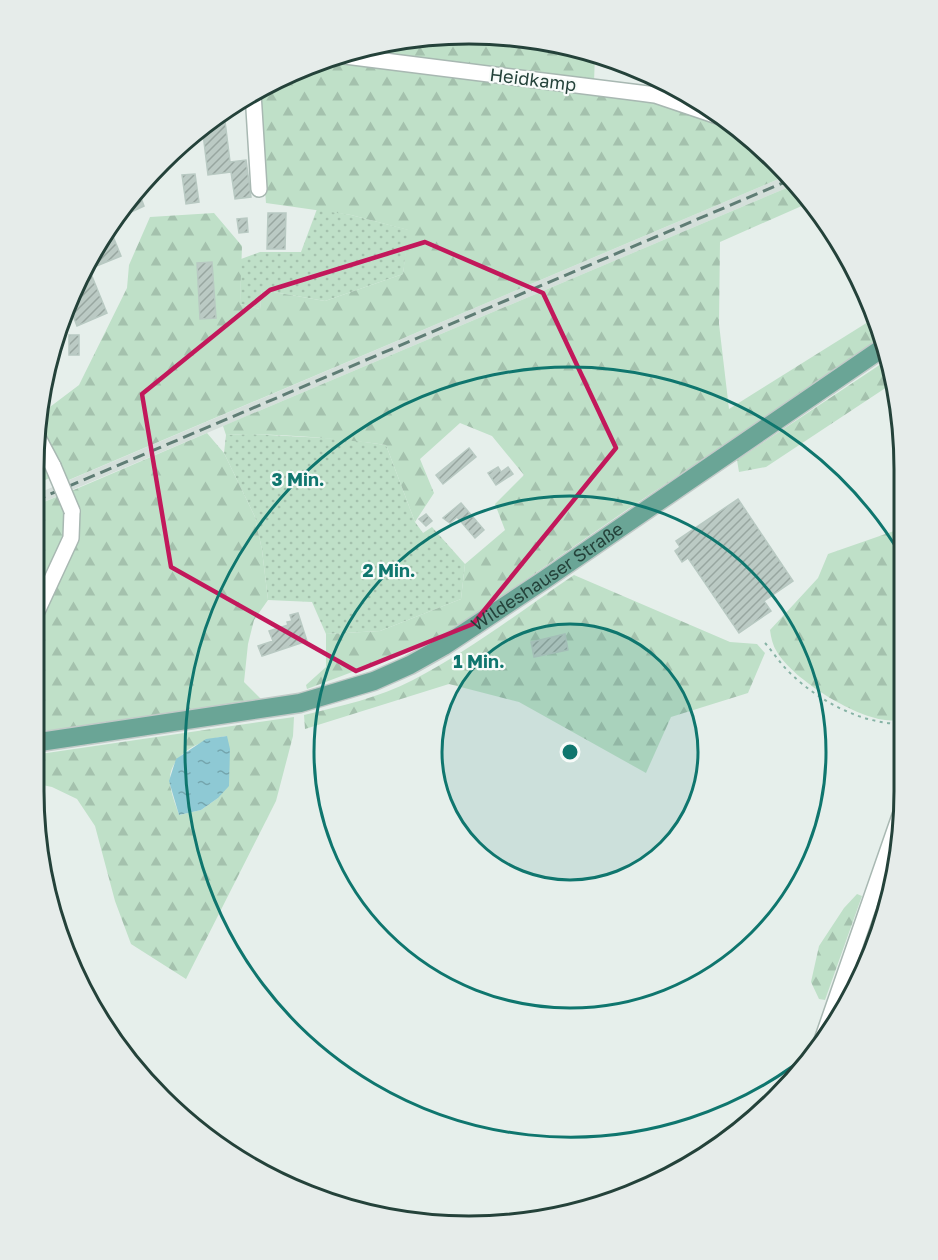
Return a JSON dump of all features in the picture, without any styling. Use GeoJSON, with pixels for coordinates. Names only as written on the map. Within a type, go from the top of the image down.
{"type":"FeatureCollection","features":[{"type":"Feature","properties":{"kind":"main road","name":"Wildeshauser Straße"},"geometry":{"type":"LineString","coordinates":[[44,741],[300,703],[345,691],[383,677],[444,646],[878,351]]}},
{"type":"Feature","properties":{"kind":"street","name":"Heidkamp"},"geometry":{"type":"LineString","coordinates":[[360,58],[655,95],[694,108]]}},
{"type":"Feature","properties":{"kind":"street"},"geometry":{"type":"LineString","coordinates":[[254,102],[259,189]]}},
{"type":"Feature","properties":{"kind":"street"},"geometry":{"type":"LineString","coordinates":[[44,450],[72,511],[71,538],[44,596]]}},
{"type":"Feature","properties":{"kind":"street"},"geometry":{"type":"LineString","coordinates":[[831,1013],[892,839]]}},
{"type":"Feature","properties":{"kind":"path"},"geometry":{"type":"LineString","coordinates":[[765,643],[788,671],[807,688],[832,704],[857,715],[885,724],[894,724]]}},
{"type":"Feature","properties":{"kind":"highlighted area"},"geometry":{"type":"Polygon","coordinates":[[[425,242],[543,293],[616,448],[473,624],[356,671],[171,567],[142,394],[270,290],[425,242]]]}},
{"type":"Feature","properties":{"kind":"shaded area"},"geometry":{"type":"Polygon","coordinates":[[[780,178],[788,187],[44,502],[44,491],[780,178]]]}},
{"type":"Feature","properties":{"kind":"green space"},"geometry":{"type":"Polygon","coordinates":[[[441,44],[497,44],[525,47],[595,63],[594,83],[367,56],[441,44]]]}},
{"type":"Feature","properties":{"kind":"green space"},"geometry":{"type":"Polygon","coordinates":[[[351,61],[641,96],[709,118],[750,149],[780,178],[64,482],[44,437],[48,409],[79,385],[127,288],[129,265],[150,217],[214,213],[242,246],[240,304],[260,309],[262,290],[325,301],[403,274],[408,230],[351,215],[266,203],[258,100],[306,76],[351,61]]]}},
{"type":"Feature","properties":{"kind":"green space"},"geometry":{"type":"Polygon","coordinates":[[[788,187],[803,205],[720,242],[719,324],[729,409],[868,322],[876,344],[628,509],[440,639],[307,689],[306,685],[326,667],[326,634],[380,631],[461,599],[465,564],[505,530],[495,504],[524,475],[492,436],[460,423],[420,459],[434,493],[415,522],[386,445],[306,437],[226,435],[223,426],[788,187]]]}},
{"type":"Feature","properties":{"kind":"green space"},"geometry":{"type":"Polygon","coordinates":[[[317,209],[409,230],[403,274],[325,301],[262,290],[260,309],[240,304],[241,259],[260,252],[301,252],[317,209]]]}},
{"type":"Feature","properties":{"kind":"green space"},"geometry":{"type":"Polygon","coordinates":[[[881,364],[886,387],[766,467],[739,472],[737,460],[881,364]]]}},
{"type":"Feature","properties":{"kind":"green space"},"geometry":{"type":"Polygon","coordinates":[[[207,433],[224,453],[255,517],[262,550],[268,600],[254,620],[248,644],[244,682],[264,702],[63,732],[44,730],[44,606],[75,539],[69,492],[207,433]]]}},
{"type":"Feature","properties":{"kind":"green space"},"geometry":{"type":"Polygon","coordinates":[[[226,435],[343,439],[386,445],[415,522],[423,533],[432,527],[465,564],[461,599],[380,631],[326,634],[312,602],[268,600],[262,550],[255,517],[224,453],[226,435]]]}},
{"type":"Feature","properties":{"kind":"green space"},"geometry":{"type":"Polygon","coordinates":[[[44,459],[53,476],[44,481],[44,459]]]}},
{"type":"Feature","properties":{"kind":"green space"},"geometry":{"type":"Polygon","coordinates":[[[61,495],[68,511],[67,537],[44,586],[44,502],[61,495]]]}},
{"type":"Feature","properties":{"kind":"green space"},"geometry":{"type":"Polygon","coordinates":[[[894,531],[894,720],[857,712],[825,695],[785,663],[772,642],[770,630],[818,578],[828,554],[894,531]]]}},
{"type":"Feature","properties":{"kind":"green space"},"geometry":{"type":"Polygon","coordinates":[[[574,575],[730,642],[757,644],[765,653],[748,693],[671,717],[646,773],[519,702],[449,684],[305,729],[304,715],[373,697],[413,680],[475,644],[574,575]]]}},
{"type":"Feature","properties":{"kind":"green space"},"geometry":{"type":"Polygon","coordinates":[[[294,717],[293,736],[276,801],[186,979],[131,944],[115,901],[95,826],[77,799],[44,785],[44,753],[294,717]],[[227,736],[198,744],[189,749],[174,764],[170,783],[179,815],[201,810],[218,798],[227,736]]]}},
{"type":"Feature","properties":{"kind":"green space"},"geometry":{"type":"Polygon","coordinates":[[[857,894],[862,896],[825,1000],[819,999],[811,982],[819,946],[844,908],[857,894]]]}},
{"type":"Feature","properties":{"kind":"water"},"geometry":{"type":"Polygon","coordinates":[[[227,736],[230,749],[229,786],[218,798],[201,810],[179,815],[169,781],[176,759],[206,739],[227,736]]]}},
{"type":"Feature","properties":{"kind":"building"},"geometry":{"type":"Polygon","coordinates":[[[224,121],[230,162],[246,160],[251,197],[235,199],[231,172],[208,175],[203,136],[224,121]]]}},
{"type":"Feature","properties":{"kind":"building"},"geometry":{"type":"Polygon","coordinates":[[[195,174],[199,202],[186,204],[182,175],[195,174]]]}},
{"type":"Feature","properties":{"kind":"building"},"geometry":{"type":"Polygon","coordinates":[[[141,198],[144,206],[129,213],[131,210],[141,198]]]}},
{"type":"Feature","properties":{"kind":"building"},"geometry":{"type":"Polygon","coordinates":[[[268,213],[286,213],[285,249],[267,249],[268,213]]]}},
{"type":"Feature","properties":{"kind":"building"},"geometry":{"type":"Polygon","coordinates":[[[247,218],[248,232],[239,233],[237,219],[247,218]]]}},
{"type":"Feature","properties":{"kind":"building"},"geometry":{"type":"Polygon","coordinates":[[[113,236],[121,256],[95,267],[113,236]]]}},
{"type":"Feature","properties":{"kind":"building"},"geometry":{"type":"Polygon","coordinates":[[[212,262],[216,318],[200,319],[197,263],[212,262]]]}},
{"type":"Feature","properties":{"kind":"building"},"geometry":{"type":"Polygon","coordinates":[[[91,274],[107,313],[77,326],[73,315],[91,274]]]}},
{"type":"Feature","properties":{"kind":"building"},"geometry":{"type":"Polygon","coordinates":[[[69,335],[79,335],[79,355],[69,355],[69,335]]]}},
{"type":"Feature","properties":{"kind":"building"},"geometry":{"type":"Polygon","coordinates":[[[469,448],[476,457],[443,484],[436,475],[469,448]]]}},
{"type":"Feature","properties":{"kind":"building"},"geometry":{"type":"Polygon","coordinates":[[[498,467],[501,472],[508,467],[513,474],[496,485],[488,473],[498,467]]]}},
{"type":"Feature","properties":{"kind":"building"},"geometry":{"type":"Polygon","coordinates":[[[738,499],[793,581],[764,601],[771,611],[739,633],[688,558],[682,562],[675,551],[680,547],[676,541],[738,499]]]}},
{"type":"Feature","properties":{"kind":"building"},"geometry":{"type":"Polygon","coordinates":[[[461,503],[484,530],[475,538],[457,517],[450,523],[443,518],[461,503]]]}},
{"type":"Feature","properties":{"kind":"building"},"geometry":{"type":"Polygon","coordinates":[[[426,514],[432,521],[426,526],[419,519],[426,514]]]}},
{"type":"Feature","properties":{"kind":"building"},"geometry":{"type":"Polygon","coordinates":[[[298,613],[307,641],[262,656],[258,646],[273,641],[269,631],[288,625],[287,622],[292,621],[290,615],[298,613]]]}},
{"type":"Feature","properties":{"kind":"building"},"geometry":{"type":"Polygon","coordinates":[[[565,634],[568,650],[534,657],[531,642],[565,634]]]}},
{"type":"Feature","properties":{"kind":"railway"},"geometry":{"type":"LineString","coordinates":[[44,497],[784,182]]}}]}
